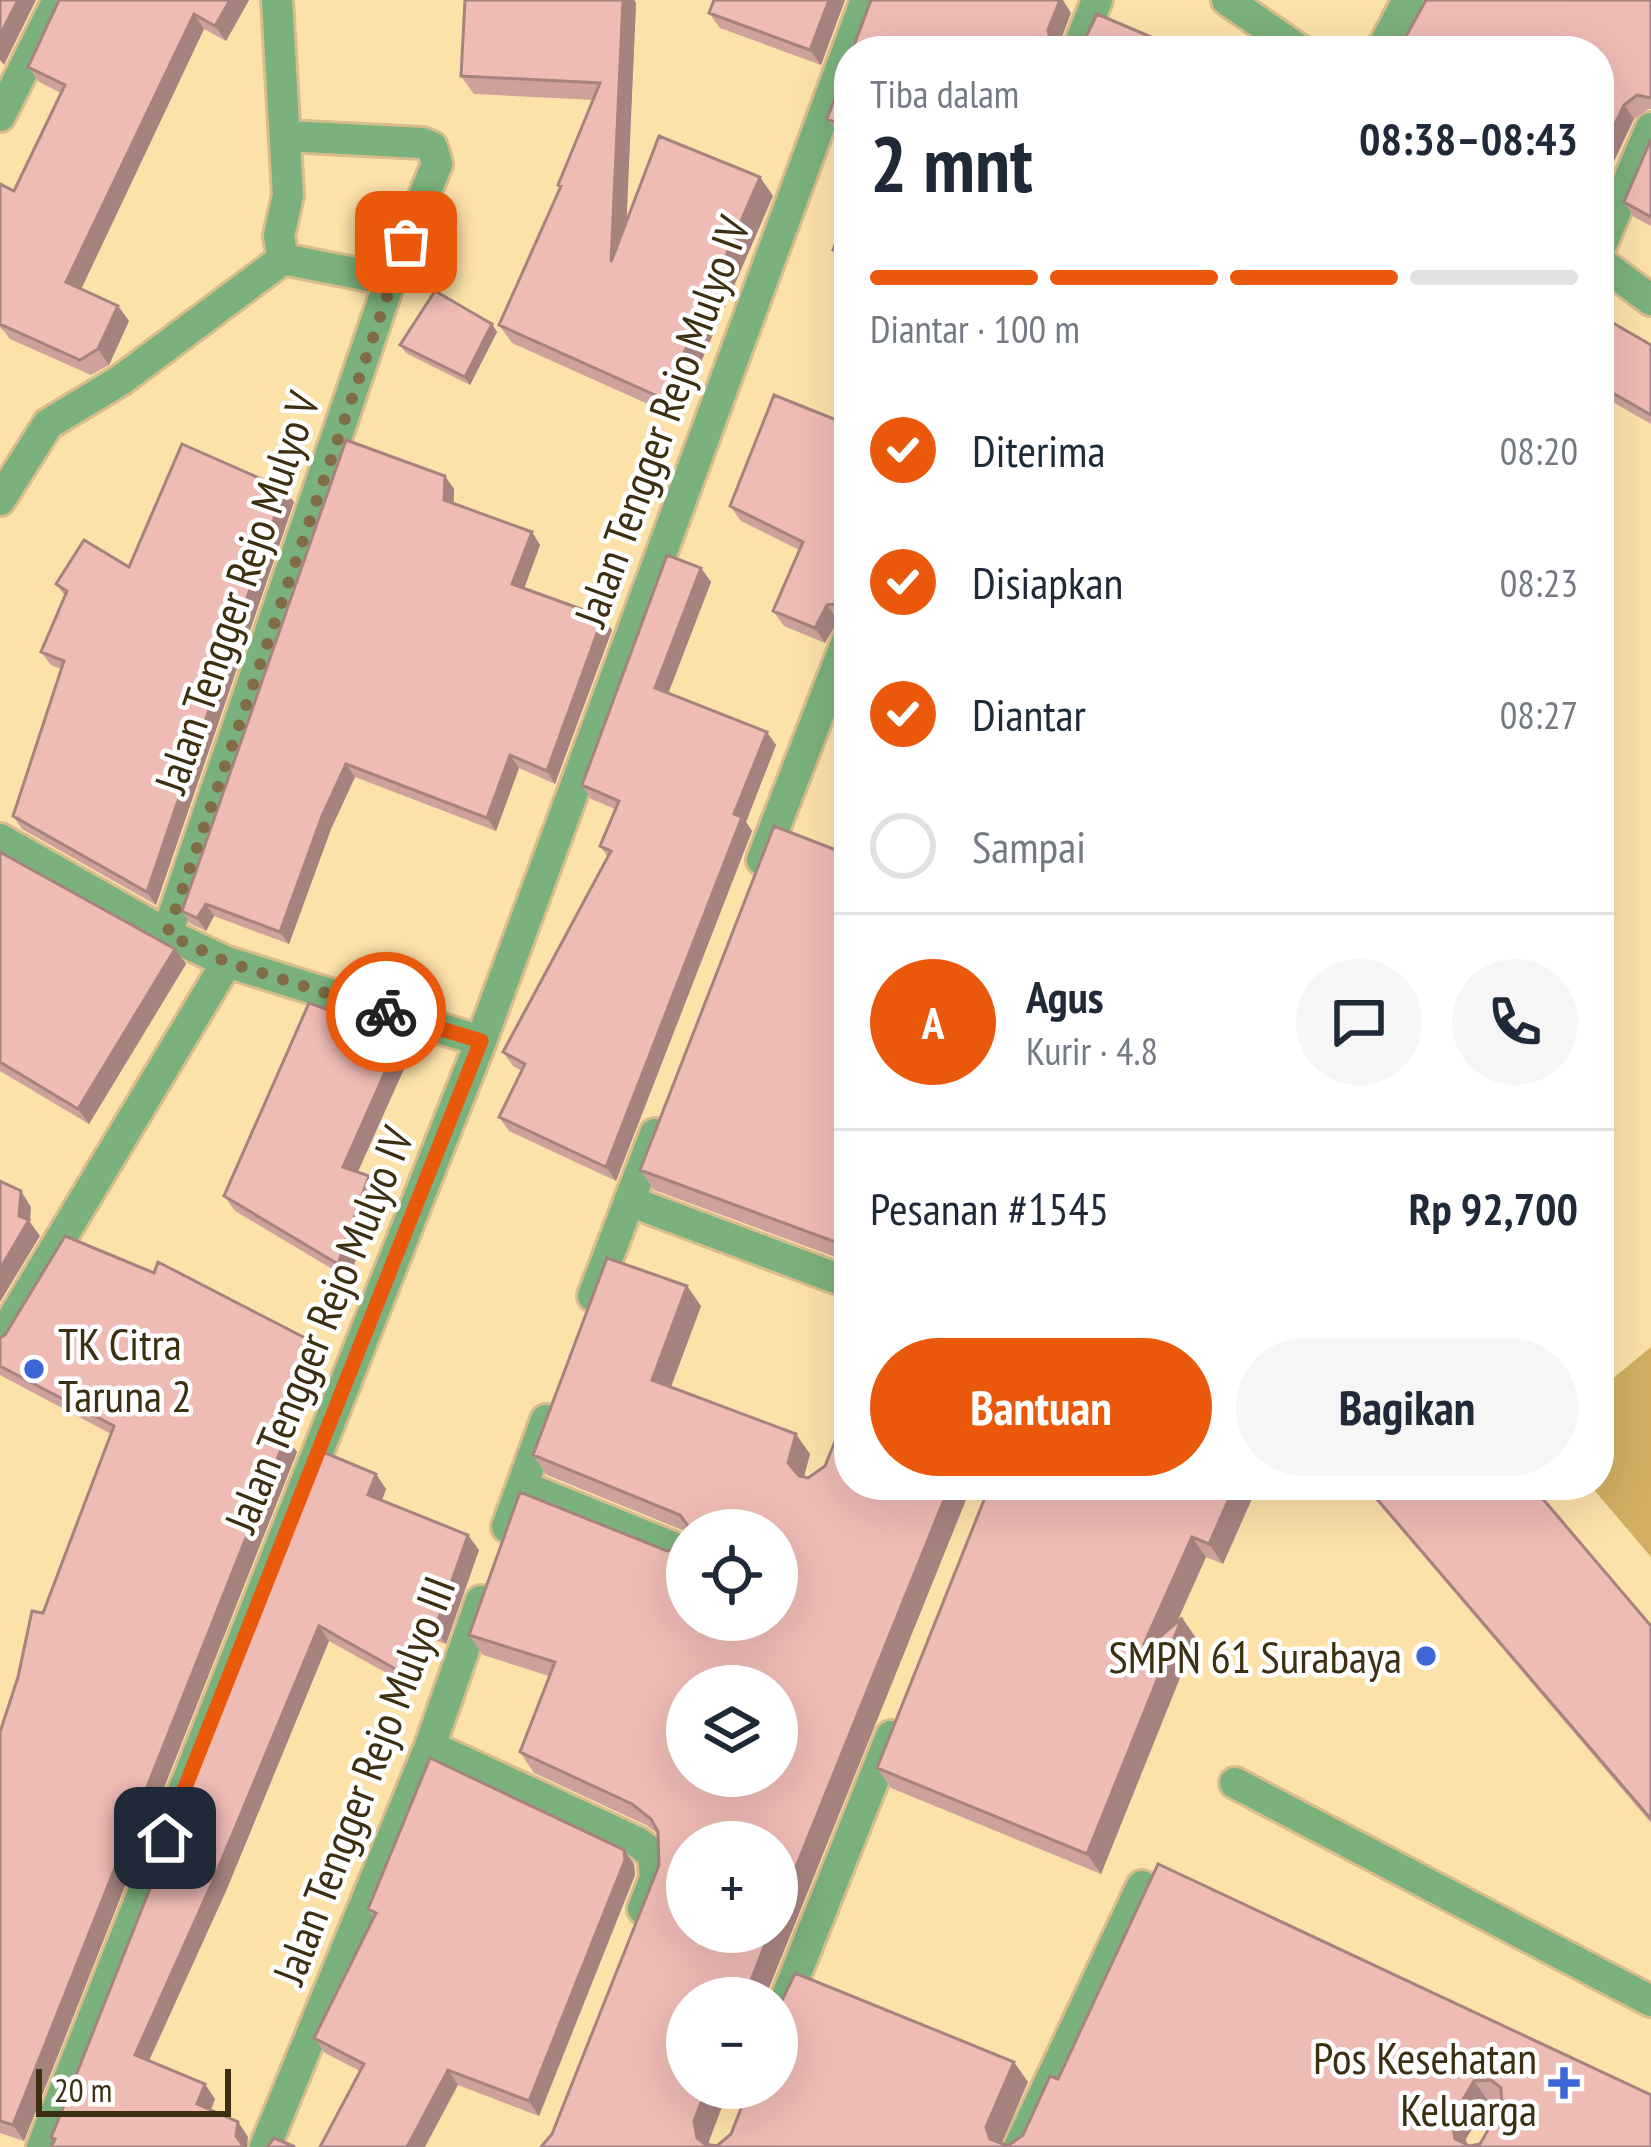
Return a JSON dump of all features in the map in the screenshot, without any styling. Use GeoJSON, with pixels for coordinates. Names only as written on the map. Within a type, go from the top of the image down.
{"type":"FeatureCollection","features":[{"type":"Feature","properties":{"kind":"street"},"geometry":{"type":"LineString","coordinates":[[0,116],[58,0]]}},
{"type":"Feature","properties":{"kind":"street"},"geometry":{"type":"LineString","coordinates":[[277,0],[288,195],[279,236],[283,259]]}},
{"type":"Feature","properties":{"kind":"street","name":"Jalan Tengger Rejo Mulyo IV"},"geometry":{"type":"LineString","coordinates":[[853,36],[866,0]]}},
{"type":"Feature","properties":{"kind":"street"},"geometry":{"type":"LineString","coordinates":[[1083,36],[1097,0]]}},
{"type":"Feature","properties":{"kind":"street"},"geometry":{"type":"LineString","coordinates":[[1227,0],[1279,36]]}},
{"type":"Feature","properties":{"kind":"street"},"geometry":{"type":"LineString","coordinates":[[1390,36],[1408,0]]}},
{"type":"Feature","properties":{"kind":"street","name":"Jalan Tengger Rejo Mulyo IV"},"geometry":{"type":"LineString","coordinates":[[42,2147],[481,1041],[834,87]]}},
{"type":"Feature","properties":{"kind":"street"},"geometry":{"type":"LineString","coordinates":[[1614,215],[1651,128]]}},
{"type":"Feature","properties":{"kind":"street","name":"Jalan Tengger Rejo Mulyo V"},"geometry":{"type":"LineString","coordinates":[[167,934],[390,280],[437,164],[432,147],[422,142],[286,136]]}},
{"type":"Feature","properties":{"kind":"street"},"geometry":{"type":"LineString","coordinates":[[0,500],[48,424],[121,380],[283,259],[390,280]]}},
{"type":"Feature","properties":{"kind":"street"},"geometry":{"type":"LineString","coordinates":[[1614,272],[1651,299]]}},
{"type":"Feature","properties":{"kind":"street"},"geometry":{"type":"LineString","coordinates":[[748,897],[834,675]]}},
{"type":"Feature","properties":{"kind":"street"},"geometry":{"type":"LineString","coordinates":[[0,839],[167,934],[227,962],[481,1041]]}},
{"type":"Feature","properties":{"kind":"street"},"geometry":{"type":"LineString","coordinates":[[0,1340],[227,962]]}},
{"type":"Feature","properties":{"kind":"street"},"geometry":{"type":"LineString","coordinates":[[580,1332],[663,1114]]}},
{"type":"Feature","properties":{"kind":"street"},"geometry":{"type":"LineString","coordinates":[[629,1201],[834,1277]]}},
{"type":"Feature","properties":{"kind":"street","name":"Jalan Tengger Rejo Mulyo III"},"geometry":{"type":"LineString","coordinates":[[265,2147],[430,1746],[555,1398]]}},
{"type":"Feature","properties":{"kind":"street"},"geometry":{"type":"LineString","coordinates":[[522,1486],[666,1544]]}},
{"type":"Feature","properties":{"kind":"street"},"geometry":{"type":"LineString","coordinates":[[795,1977],[906,1699]]}},
{"type":"Feature","properties":{"kind":"street"},"geometry":{"type":"LineString","coordinates":[[430,1746],[637,1842],[653,1854],[656,1878],[631,1940]]}},
{"type":"Feature","properties":{"kind":"street"},"geometry":{"type":"LineString","coordinates":[[1235,1783],[1651,2001]]}},
{"type":"Feature","properties":{"kind":"street"},"geometry":{"type":"LineString","coordinates":[[1019,2147],[1142,1886]]}},
{"type":"Feature","properties":{"kind":"shaded area"},"geometry":{"type":"Polygon","coordinates":[[[1651,1347],[1651,1557],[1603,1500],[1614,1500],[1614,1378],[1651,1347]]]}},
{"type":"Feature","properties":{"kind":"building"},"geometry":{"type":"Polygon","coordinates":[[[0,0],[18,0],[0,35],[0,0]]]}},
{"type":"Feature","properties":{"kind":"building"},"geometry":{"type":"Polygon","coordinates":[[[59,0],[230,0],[215,26],[194,14],[66,282],[118,306],[98,349],[80,360],[0,324],[0,184],[14,191],[65,85],[28,67],[59,0]]]}},
{"type":"Feature","properties":{"kind":"building"},"geometry":{"type":"Polygon","coordinates":[[[465,0],[623,0],[611,262],[659,136],[760,177],[664,399],[499,325],[561,186],[600,83],[461,76],[465,0]]]}},
{"type":"Feature","properties":{"kind":"building"},"geometry":{"type":"Polygon","coordinates":[[[714,0],[829,0],[810,50],[709,13],[714,0]]]}},
{"type":"Feature","properties":{"kind":"building"},"geometry":{"type":"Polygon","coordinates":[[[871,0],[1060,0],[1049,36],[858,36],[871,0]]]}},
{"type":"Feature","properties":{"kind":"building"},"geometry":{"type":"Polygon","coordinates":[[[1426,0],[1651,0],[1651,98],[1637,95],[1624,105],[1614,126],[1614,36],[1406,36],[1426,0]]]}},
{"type":"Feature","properties":{"kind":"building"},"geometry":{"type":"Polygon","coordinates":[[[1097,14],[1149,36],[1086,36],[1097,14]]]}},
{"type":"Feature","properties":{"kind":"building"},"geometry":{"type":"Polygon","coordinates":[[[1651,139],[1651,217],[1624,202],[1651,139]]]}},
{"type":"Feature","properties":{"kind":"building"},"geometry":{"type":"Polygon","coordinates":[[[435,291],[492,324],[465,377],[400,345],[435,291]]]}},
{"type":"Feature","properties":{"kind":"building"},"geometry":{"type":"Polygon","coordinates":[[[1614,324],[1651,345],[1651,415],[1614,394],[1614,324]]]}},
{"type":"Feature","properties":{"kind":"building"},"geometry":{"type":"Polygon","coordinates":[[[774,395],[834,419],[834,604],[827,605],[815,628],[773,611],[803,542],[730,506],[774,395]]]}},
{"type":"Feature","properties":{"kind":"building"},"geometry":{"type":"Polygon","coordinates":[[[346,440],[445,476],[444,500],[532,532],[512,584],[603,617],[547,771],[510,755],[487,818],[346,764],[280,932],[206,904],[197,918],[182,911],[346,440]]]}},
{"type":"Feature","properties":{"kind":"building"},"geometry":{"type":"Polygon","coordinates":[[[182,444],[284,489],[147,892],[13,816],[64,661],[41,652],[67,591],[56,584],[84,540],[129,567],[182,444]]]}},
{"type":"Feature","properties":{"kind":"building"},"geometry":{"type":"Polygon","coordinates":[[[667,555],[701,568],[655,688],[767,732],[734,814],[742,817],[606,1167],[499,1117],[525,1064],[503,1052],[611,851],[600,846],[619,801],[582,785],[667,555]]]}},
{"type":"Feature","properties":{"kind":"building"},"geometry":{"type":"Polygon","coordinates":[[[774,826],[834,849],[834,1241],[640,1170],[774,826]]]}},
{"type":"Feature","properties":{"kind":"building"},"geometry":{"type":"Polygon","coordinates":[[[0,852],[175,949],[78,1109],[0,1062],[0,852]]]}},
{"type":"Feature","properties":{"kind":"building"},"geometry":{"type":"Polygon","coordinates":[[[309,1003],[401,1036],[343,1167],[369,1176],[338,1264],[224,1196],[309,1003]]]}},
{"type":"Feature","properties":{"kind":"building"},"geometry":{"type":"Polygon","coordinates":[[[0,1181],[21,1191],[19,1216],[29,1220],[0,1269],[0,1181]]]}},
{"type":"Feature","properties":{"kind":"building"},"geometry":{"type":"Polygon","coordinates":[[[65,1236],[154,1273],[158,1262],[311,1341],[279,1434],[286,1437],[13,2125],[0,2121],[0,1732],[32,1611],[43,1613],[114,1426],[0,1366],[0,1338],[65,1236]]]}},
{"type":"Feature","properties":{"kind":"building"},"geometry":{"type":"Polygon","coordinates":[[[607,1258],[687,1286],[652,1380],[796,1434],[788,1463],[799,1476],[808,1478],[825,1466],[834,1444],[834,1500],[944,1500],[798,1862],[798,1821],[666,1821],[666,1953],[762,1953],[752,1977],[666,1977],[666,2109],[699,2109],[694,2121],[697,2138],[705,2144],[717,2146],[731,2134],[741,2109],[798,2109],[795,1973],[1014,2062],[986,2127],[990,2139],[1008,2146],[1023,2135],[1050,2076],[1058,2079],[1158,1864],[1651,2095],[1651,2147],[541,2147],[552,2134],[659,1865],[658,1832],[651,1819],[632,1804],[520,1752],[555,1662],[469,1635],[520,1492],[666,1551],[666,1641],[798,1641],[798,1509],[666,1509],[533,1455],[607,1258]],[[1491,2080],[1474,2081],[1452,2118],[1455,2139],[1470,2146],[1480,2144],[1502,2106],[1501,2088],[1491,2080]]]}},
{"type":"Feature","properties":{"kind":"building"},"geometry":{"type":"Polygon","coordinates":[[[323,1452],[376,1474],[368,1495],[468,1535],[435,1629],[421,1625],[399,1671],[319,1626],[135,2055],[205,2084],[197,2104],[238,2122],[236,2136],[244,2147],[51,2147],[55,2139],[51,2138],[323,1452]]]}},
{"type":"Feature","properties":{"kind":"building"},"geometry":{"type":"Polygon","coordinates":[[[984,1500],[1228,1500],[1209,1544],[1192,1537],[1144,1644],[1149,1646],[1182,1618],[1087,1854],[877,1768],[984,1500]]]}},
{"type":"Feature","properties":{"kind":"building"},"geometry":{"type":"Polygon","coordinates":[[[1378,1500],[1544,1500],[1651,1626],[1651,1819],[1378,1500]]]}},
{"type":"Feature","properties":{"kind":"building"},"geometry":{"type":"Polygon","coordinates":[[[430,1758],[624,1850],[625,1860],[529,2101],[448,2070],[407,2147],[320,2147],[364,2064],[314,2038],[376,1913],[368,1909],[430,1758]]]}},
{"type":"Feature","properties":{"kind":"building"},"geometry":{"type":"Polygon","coordinates":[[[274,2138],[295,2147],[267,2147],[274,2138]]]}},
{"type":"Feature","properties":{"kind":"way so far"},"geometry":{"type":"LineString","coordinates":[[386,1012],[227,962],[167,934],[406,242]]}},
{"type":"Feature","properties":{"kind":"place","name":"TK Citra Taruna 2"},"geometry":{"type":"Point","coordinates":[34,1369]}},
{"type":"Feature","properties":{"kind":"place","name":"SMPN 61 Surabaya"},"geometry":{"type":"Point","coordinates":[1426,1656]}},
{"type":"Feature","properties":{"kind":"place","name":"Pos Kesehatan Keluarga"},"geometry":{"type":"Point","coordinates":[1564,2083]}},
{"type":"Feature","properties":{"kind":"route"},"geometry":{"type":"LineString","coordinates":[[165,1838],[481,1041],[386,1012]]}}]}
